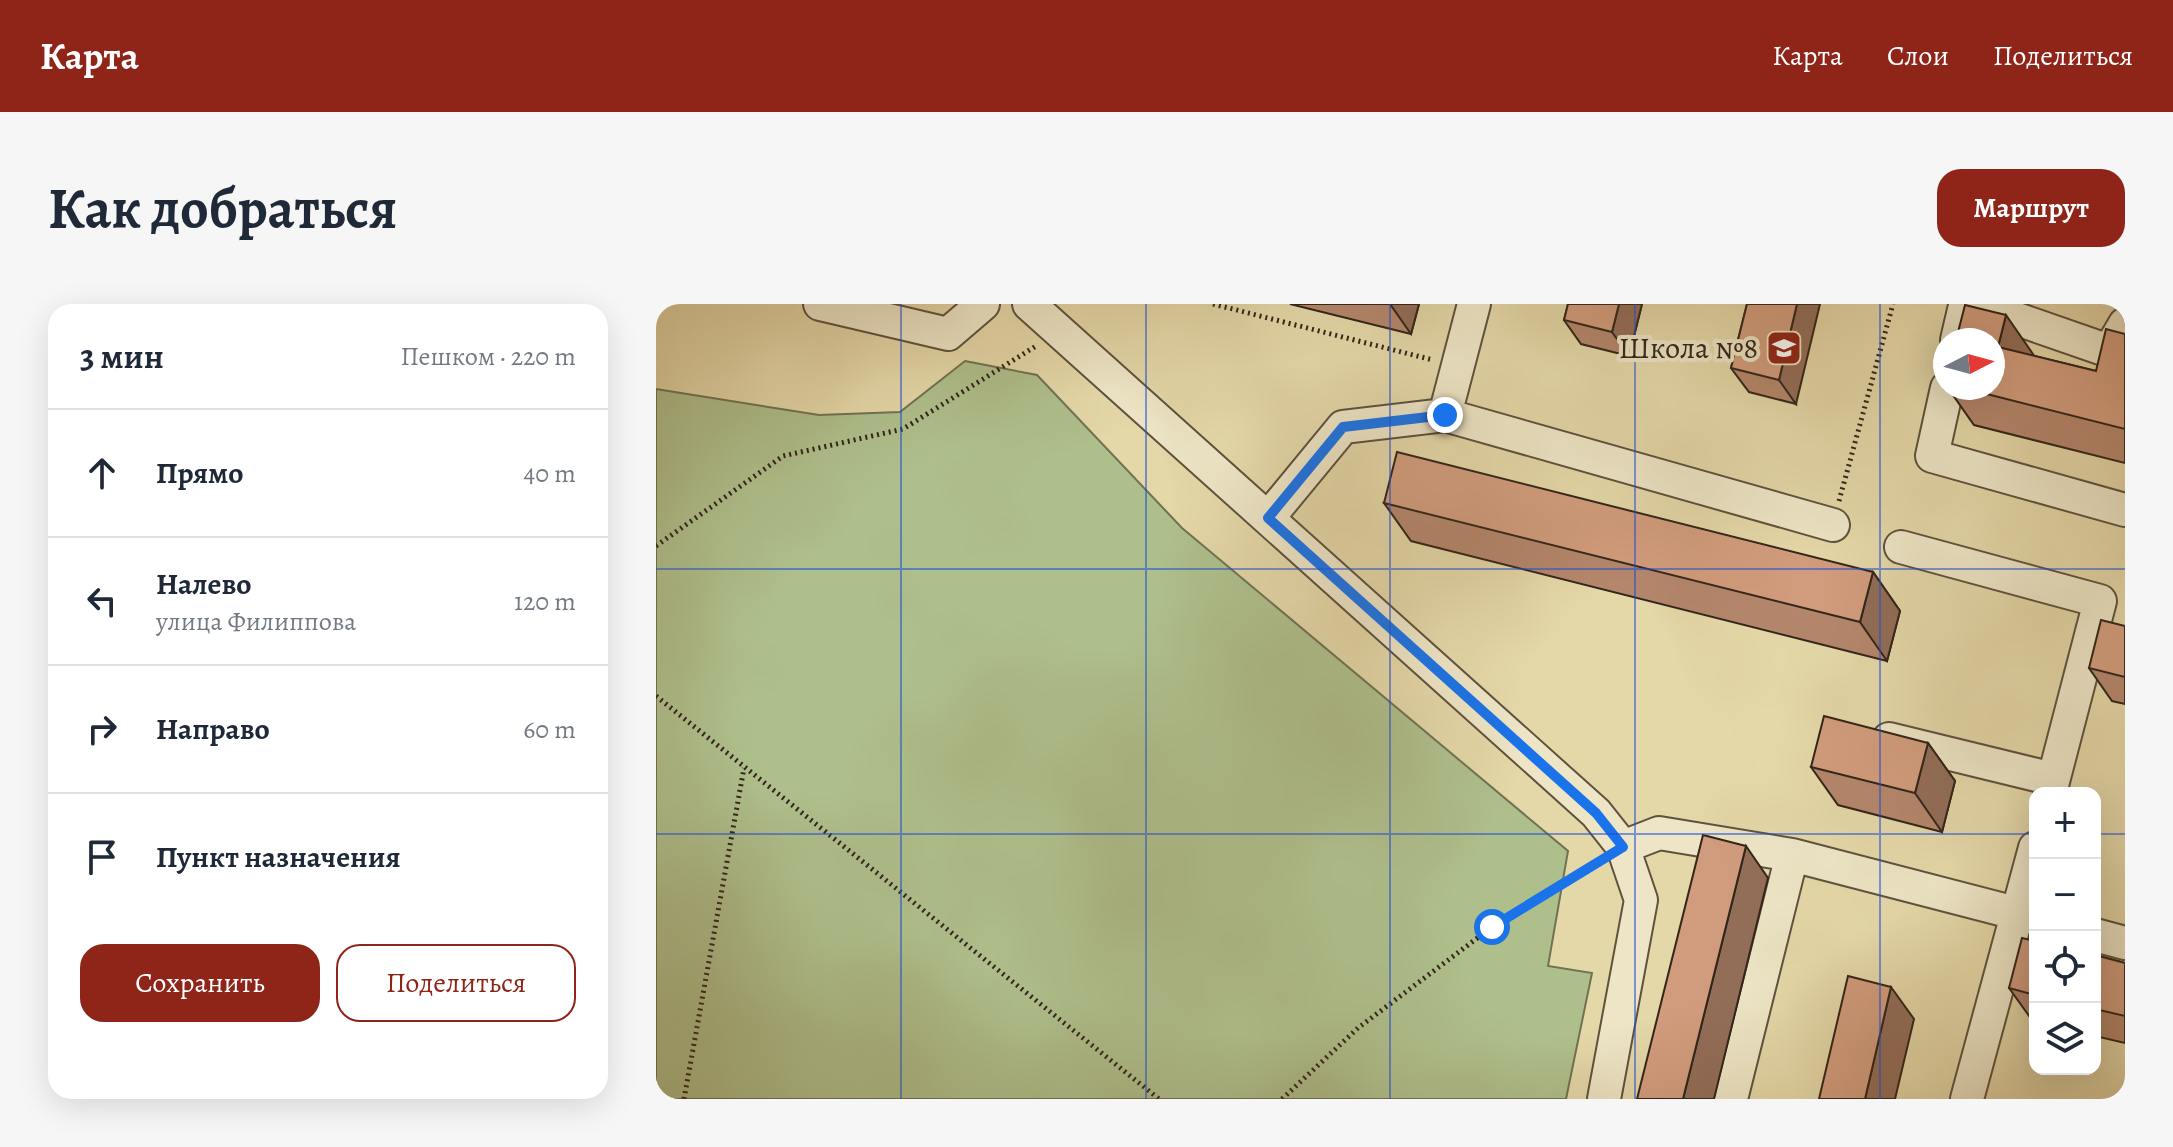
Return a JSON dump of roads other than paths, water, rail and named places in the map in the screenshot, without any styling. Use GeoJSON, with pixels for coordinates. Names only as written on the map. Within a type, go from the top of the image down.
{"type":"FeatureCollection","features":[{"type":"Feature","properties":{"kind":"street"},"geometry":{"type":"LineString","coordinates":[[820,304],[948,334],[983,304]]}},
{"type":"Feature","properties":{"kind":"street"},"geometry":{"type":"LineString","coordinates":[[1029,304],[1596,813],[1623,847],[1641,900],[1604,1099]]}},
{"type":"Feature","properties":{"kind":"street"},"geometry":{"type":"LineString","coordinates":[[1445,415],[1474,304]]}},
{"type":"Feature","properties":{"kind":"street"},"geometry":{"type":"LineString","coordinates":[[1960,328],[1964,310],[1994,311],[2109,351],[2125,324]]}},
{"type":"Feature","properties":{"kind":"street"},"geometry":{"type":"LineString","coordinates":[[1944,400],[1932,456],[2125,510]]}},
{"type":"Feature","properties":{"kind":"street"},"geometry":{"type":"LineString","coordinates":[[1268,518],[1343,427],[1445,415],[1833,525]]}},
{"type":"Feature","properties":{"kind":"street"},"geometry":{"type":"LineString","coordinates":[[1862,732],[2052,786],[2112,604],[1901,547]]}},
{"type":"Feature","properties":{"kind":"street"},"geometry":{"type":"LineString","coordinates":[[1623,847],[1659,833],[1792,855],[2026,916]]}},
{"type":"Feature","properties":{"kind":"street"},"geometry":{"type":"LineString","coordinates":[[1731,1099],[1792,855]]}},
{"type":"Feature","properties":{"kind":"street"},"geometry":{"type":"LineString","coordinates":[[1967,1099],[2026,916],[2034,859]]}},
{"type":"Feature","properties":{"kind":"street"},"geometry":{"type":"LineString","coordinates":[[2101,937],[2125,943]]}},
{"type":"Feature","properties":{"kind":"place","name":"Школа №8"},"geometry":{"type":"Point","coordinates":[1784,348]}}]}
